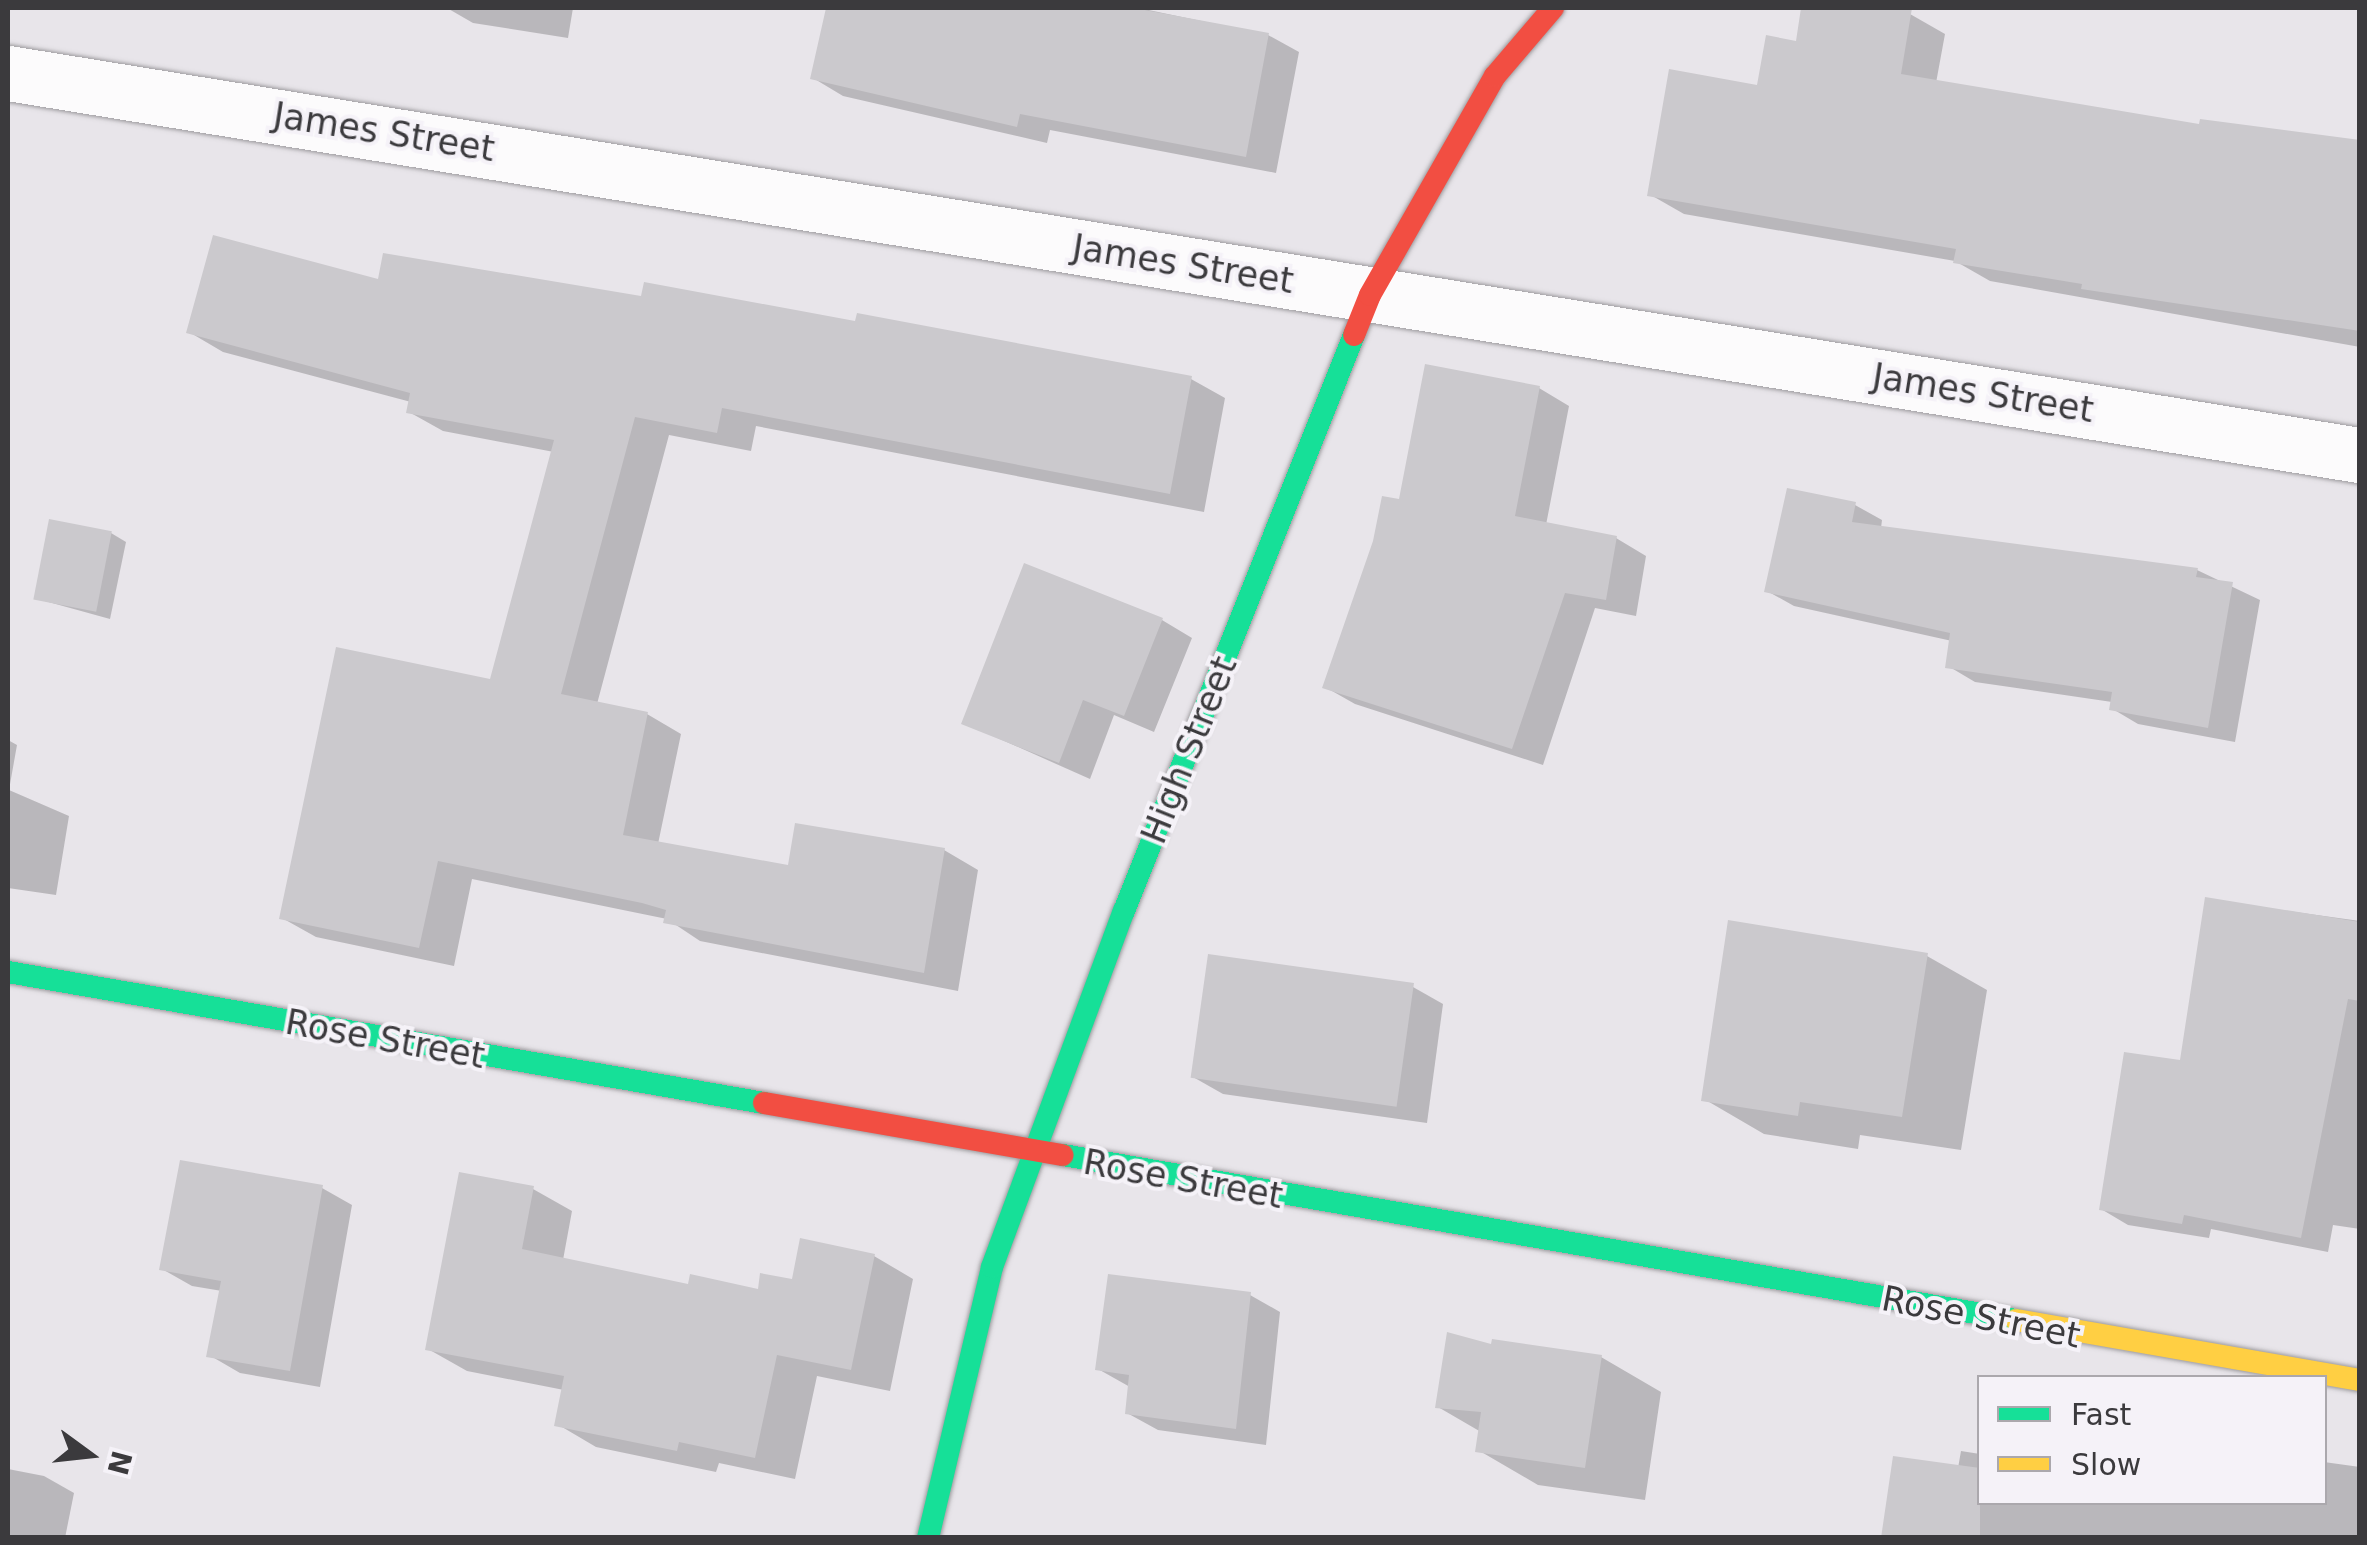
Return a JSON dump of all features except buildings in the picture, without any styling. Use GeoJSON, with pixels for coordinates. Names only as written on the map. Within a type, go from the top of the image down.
{"type":"FeatureCollection","features":[{"type":"Feature","properties":{"kind":"street","name":"High Street"},"geometry":{"type":"LineString","coordinates":[[928,1538],[992,1266],[1032,1153],[1370,295],[1495,76],[1553,8]]}},
{"type":"Feature","properties":{"kind":"street","name":"James Street"},"geometry":{"type":"LineString","coordinates":[[8,73],[2360,455]]}},
{"type":"Feature","properties":{"kind":"street","name":"Rose Street"},"geometry":{"type":"LineString","coordinates":[[8,972],[1032,1153],[2360,1380]]}},
{"type":"Feature","properties":{"kind":"traffic: fast"},"geometry":{"type":"LineString","coordinates":[[928,1538],[992,1267],[1124,911],[1354,335]]}},
{"type":"Feature","properties":{"kind":"traffic: fast"},"geometry":{"type":"LineString","coordinates":[[8,972],[764,1103]]}},
{"type":"Feature","properties":{"kind":"traffic: fast"},"geometry":{"type":"LineString","coordinates":[[1063,1155],[2016,1320]]}},
{"type":"Feature","properties":{"kind":"traffic: slow"},"geometry":{"type":"LineString","coordinates":[[2016,1320],[2360,1380]]}},
{"type":"Feature","properties":{"kind":"traffic: jam"},"geometry":{"type":"LineString","coordinates":[[1354,335],[1370,295],[1495,76],[1553,8]]}},
{"type":"Feature","properties":{"kind":"traffic: jam"},"geometry":{"type":"LineString","coordinates":[[764,1103],[1063,1155]]}}]}
